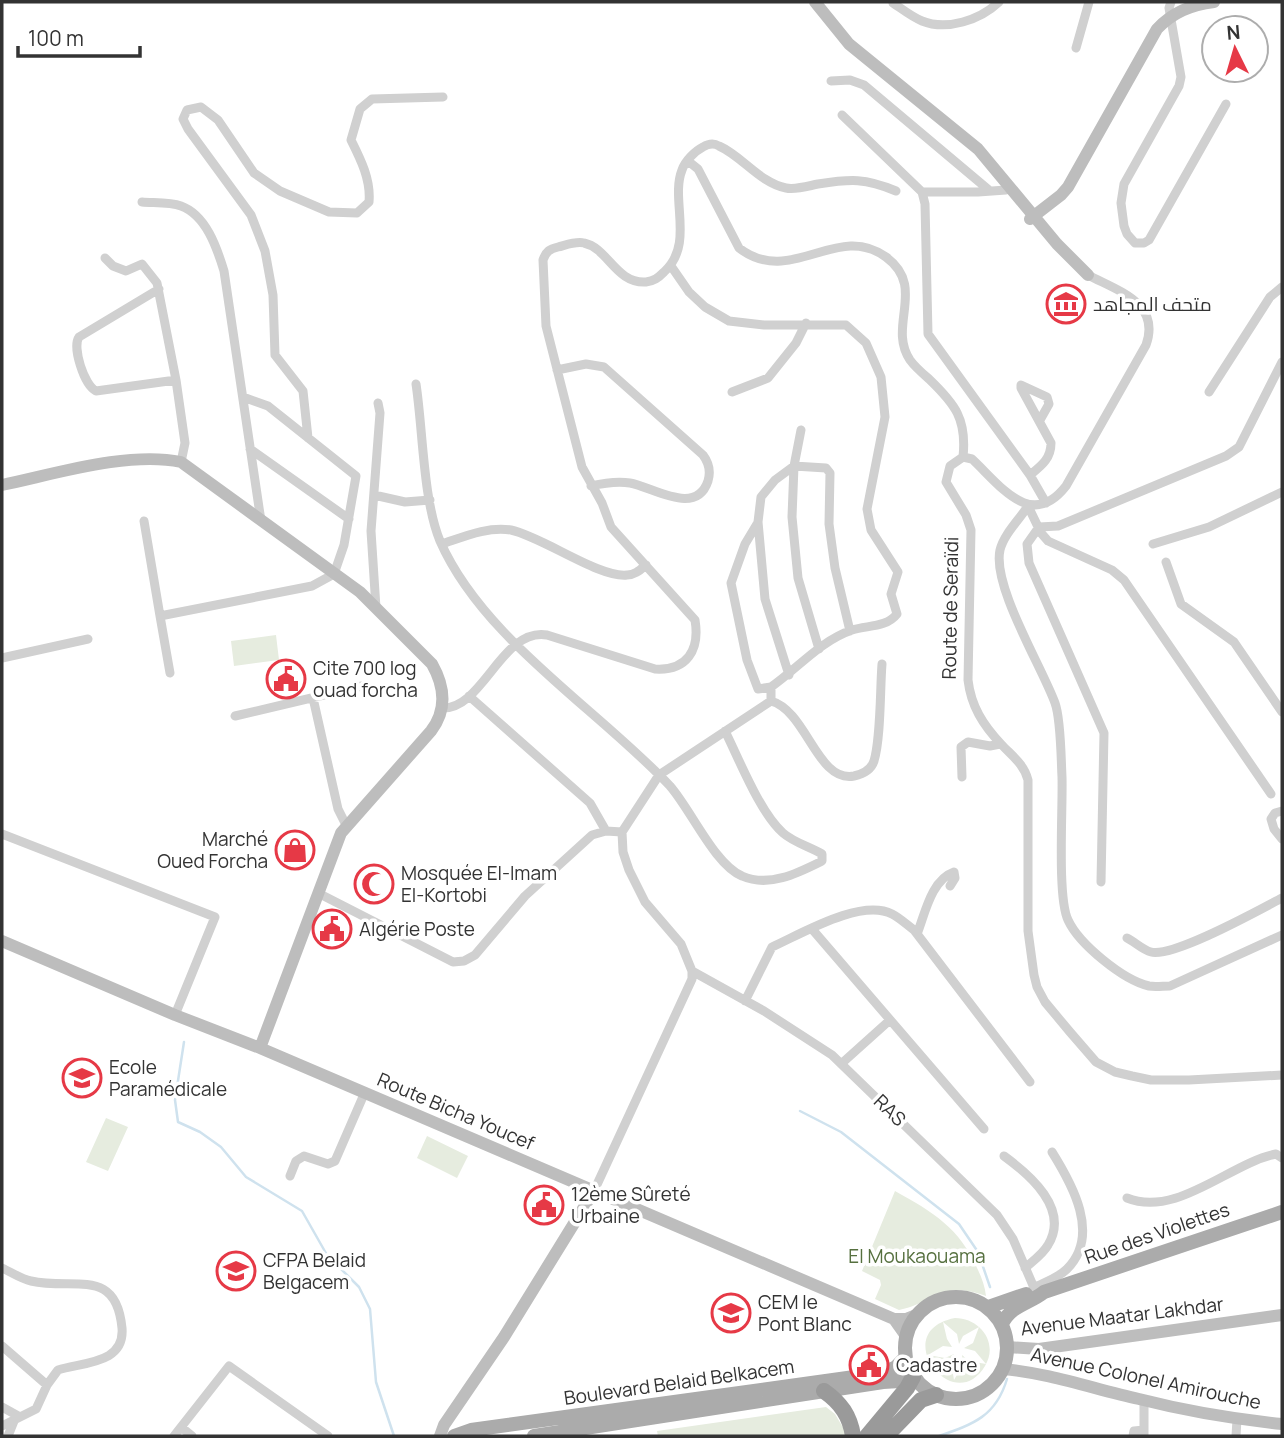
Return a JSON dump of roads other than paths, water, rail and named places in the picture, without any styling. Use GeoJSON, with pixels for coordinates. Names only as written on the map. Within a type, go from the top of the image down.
{"type":"FeatureCollection","features":[{"type":"Feature","properties":{"kind":"highway"},"geometry":{"type":"LineString","coordinates":[[867,1436],[914,1379]]}},
{"type":"Feature","properties":{"kind":"highway"},"geometry":{"type":"LineString","coordinates":[[824,1391],[836,1400],[845,1412],[853,1436]]}},
{"type":"Feature","properties":{"kind":"highway"},"geometry":{"type":"LineString","coordinates":[[886,1436],[921,1400],[936,1395]]}},
{"type":"Feature","properties":{"kind":"main road"},"geometry":{"type":"LineString","coordinates":[[815,2],[849,44],[970,142],[1061,256],[1088,275]]}},
{"type":"Feature","properties":{"kind":"main road"},"geometry":{"type":"LineString","coordinates":[[1034,220],[1070,193],[1152,35],[1171,16],[1189,7],[1214,2]]}},
{"type":"Feature","properties":{"kind":"main road"},"geometry":{"type":"LineString","coordinates":[[970,142],[1006,190],[1034,220]]}},
{"type":"Feature","properties":{"kind":"main road"},"geometry":{"type":"LineString","coordinates":[[2,485],[121,461],[181,462],[360,592],[432,664],[442,686],[442,708],[436,724],[338,839],[260,1048]]}},
{"type":"Feature","properties":{"kind":"main road","name":"Route Bicha Youcef"},"geometry":{"type":"LineString","coordinates":[[2,941],[175,1016],[365,1092],[894,1319]]}},
{"type":"Feature","properties":{"kind":"main road"},"geometry":{"type":"LineString","coordinates":[[440,1436],[444,1425],[504,1337],[594,1191]]}},
{"type":"Feature","properties":{"kind":"main road","name":"Rue des Violettes"},"geometry":{"type":"LineString","coordinates":[[1037,1292],[1282,1212]]}},
{"type":"Feature","properties":{"kind":"main road"},"geometry":{"type":"LineString","coordinates":[[988,1307],[1037,1292]]}},
{"type":"Feature","properties":{"kind":"main road"},"geometry":{"type":"LineString","coordinates":[[1002,1324],[1006,1315],[1037,1292]]}},
{"type":"Feature","properties":{"kind":"main road"},"geometry":{"type":"LineString","coordinates":[[894,1319],[906,1319],[916,1315],[928,1304],[951,1297],[974,1300],[988,1307],[1002,1324],[1007,1347],[1003,1369],[994,1382],[982,1392],[967,1398],[951,1399],[936,1395],[914,1379],[905,1358],[906,1336],[916,1315]]}},
{"type":"Feature","properties":{"kind":"main road","name":"Avenue Maatar Lakhdar"},"geometry":{"type":"LineString","coordinates":[[1007,1347],[1039,1349],[1282,1315]]}},
{"type":"Feature","properties":{"kind":"main road"},"geometry":{"type":"LineString","coordinates":[[894,1319],[906,1336]]}},
{"type":"Feature","properties":{"kind":"main road"},"geometry":{"type":"LineString","coordinates":[[1038,1374],[1031,1366],[1030,1359],[1039,1349]]}},
{"type":"Feature","properties":{"kind":"main road","name":"Boulevard Belaid Belkacem"},"geometry":{"type":"LineString","coordinates":[[454,1436],[471,1430],[883,1373],[905,1358]]}},
{"type":"Feature","properties":{"kind":"main road","name":"Avenue Colonel Amirouche"},"geometry":{"type":"LineString","coordinates":[[1003,1369],[1038,1374],[1237,1419],[1282,1424]]}},
{"type":"Feature","properties":{"kind":"main road","name":"Boulevard Belaid Belkacem"},"geometry":{"type":"LineString","coordinates":[[534,1436],[914,1379]]}},
{"type":"Feature","properties":{"kind":"street"},"geometry":{"type":"LineString","coordinates":[[893,3],[922,21],[955,24],[975,18],[999,2]]}},
{"type":"Feature","properties":{"kind":"street"},"geometry":{"type":"LineString","coordinates":[[1076,48],[1089,2]]}},
{"type":"Feature","properties":{"kind":"street"},"geometry":{"type":"LineString","coordinates":[[1171,2],[1181,82],[1122,190],[1124,226],[1135,243],[1149,240],[1226,104]]}},
{"type":"Feature","properties":{"kind":"street"},"geometry":{"type":"LineString","coordinates":[[831,81],[850,80],[863,85],[990,191]]}},
{"type":"Feature","properties":{"kind":"street"},"geometry":{"type":"LineString","coordinates":[[308,438],[303,391],[275,355],[273,295],[265,251],[251,215],[183,119],[187,110],[201,107],[218,120],[254,173],[280,191],[329,212],[357,213],[369,202],[370,190],[361,160],[351,140],[360,109],[372,99],[443,97]]}},
{"type":"Feature","properties":{"kind":"street"},"geometry":{"type":"LineString","coordinates":[[842,115],[922,192],[925,204],[928,334],[1030,475],[1046,503]]}},
{"type":"Feature","properties":{"kind":"street"},"geometry":{"type":"LineString","coordinates":[[442,708],[456,706],[469,696],[517,643],[528,636],[541,634],[655,669],[670,670],[685,662],[694,648],[697,632],[695,620],[611,527],[602,503],[582,467],[546,326],[543,260],[548,250],[578,243],[587,244],[623,275],[642,282],[655,280],[671,266],[678,249],[681,215],[679,185],[682,170],[703,147],[713,144],[721,146],[749,169],[784,188],[846,180],[873,181],[896,191]]}},
{"type":"Feature","properties":{"kind":"street"},"geometry":{"type":"LineString","coordinates":[[688,161],[698,169],[739,248],[749,256],[773,263],[785,262],[852,245],[876,250],[894,264],[900,272],[906,291],[902,332],[905,349],[913,364],[945,394],[959,412],[964,434],[963,457],[972,459],[1017,501],[1028,506],[1046,503],[1066,486],[1149,337],[1149,321],[1142,306],[1136,300],[1088,275]]}},
{"type":"Feature","properties":{"kind":"street"},"geometry":{"type":"LineString","coordinates":[[922,192],[1006,190]]}},
{"type":"Feature","properties":{"kind":"street"},"geometry":{"type":"LineString","coordinates":[[142,202],[180,205],[190,211],[212,238],[224,271],[261,522]]}},
{"type":"Feature","properties":{"kind":"street"},"geometry":{"type":"LineString","coordinates":[[105,258],[113,266],[127,271],[142,264],[158,283],[185,443],[181,462]]}},
{"type":"Feature","properties":{"kind":"street"},"geometry":{"type":"LineString","coordinates":[[671,266],[697,299],[729,321],[764,325],[846,325],[866,343],[881,377],[885,417],[867,509],[871,530],[898,572],[891,594],[897,614],[886,623],[850,631],[819,649],[771,687],[758,689],[747,660],[731,583],[745,544],[758,522]]}},
{"type":"Feature","properties":{"kind":"street"},"geometry":{"type":"LineString","coordinates":[[1209,392],[1269,297],[1282,287]]}},
{"type":"Feature","properties":{"kind":"street"},"geometry":{"type":"LineString","coordinates":[[159,289],[79,337],[75,346],[87,384],[96,391],[176,380]]}},
{"type":"Feature","properties":{"kind":"street"},"geometry":{"type":"LineString","coordinates":[[732,392],[768,378],[796,342],[806,323]]}},
{"type":"Feature","properties":{"kind":"street"},"geometry":{"type":"LineString","coordinates":[[1039,527],[1058,526],[1226,456],[1239,447],[1282,362]]}},
{"type":"Feature","properties":{"kind":"street"},"geometry":{"type":"LineString","coordinates":[[557,370],[586,364],[604,367],[704,455],[709,466],[707,485],[698,494],[686,499],[673,498],[633,484],[605,483],[592,486]]}},
{"type":"Feature","properties":{"kind":"street"},"geometry":{"type":"LineString","coordinates":[[1275,377],[1282,389]]}},
{"type":"Feature","properties":{"kind":"street"},"geometry":{"type":"LineString","coordinates":[[416,384],[430,500],[442,544],[480,606],[659,775],[683,801],[728,868],[743,877],[761,880],[788,877],[822,861],[822,854],[784,834],[774,824],[725,731]]}},
{"type":"Feature","properties":{"kind":"street"},"geometry":{"type":"LineString","coordinates":[[160,616],[312,586],[334,574],[344,545],[356,476],[268,406],[243,397]]}},
{"type":"Feature","properties":{"kind":"street"},"geometry":{"type":"LineString","coordinates":[[376,608],[371,531],[380,413],[378,403]]}},
{"type":"Feature","properties":{"kind":"street"},"geometry":{"type":"LineString","coordinates":[[1030,475],[1045,462],[1051,451],[1051,443],[1040,420]]}},
{"type":"Feature","properties":{"kind":"street"},"geometry":{"type":"LineString","coordinates":[[801,430],[794,466],[792,517],[798,578],[819,649]]}},
{"type":"Feature","properties":{"kind":"street"},"geometry":{"type":"LineString","coordinates":[[250,449],[349,519]]}},
{"type":"Feature","properties":{"kind":"street","name":"Route de Seraïdi"},"geometry":{"type":"LineString","coordinates":[[963,457],[950,466],[946,482],[966,515],[971,530],[968,680],[974,708],[1000,744],[1020,763],[1028,780],[1028,931],[1037,987],[1045,1002],[1096,1062],[1115,1072],[1151,1080],[1282,1075]]}},
{"type":"Feature","properties":{"kind":"street"},"geometry":{"type":"LineString","coordinates":[[789,674],[765,599],[758,522],[761,497],[775,480],[794,466],[826,468],[830,473],[829,524],[833,557],[850,631]]}},
{"type":"Feature","properties":{"kind":"street"},"geometry":{"type":"LineString","coordinates":[[1153,544],[1209,527],[1282,492]]}},
{"type":"Feature","properties":{"kind":"street"},"geometry":{"type":"LineString","coordinates":[[374,495],[405,502],[430,500]]}},
{"type":"Feature","properties":{"kind":"street"},"geometry":{"type":"LineString","coordinates":[[1028,506],[1048,541],[1112,570],[1124,580],[1270,794]]}},
{"type":"Feature","properties":{"kind":"street"},"geometry":{"type":"LineString","coordinates":[[1028,506],[1006,536],[999,552],[999,561],[1006,593],[1057,706],[1062,776],[1063,888],[1067,919],[1084,944],[1129,977],[1149,986],[1170,986],[1282,936]]}},
{"type":"Feature","properties":{"kind":"street"},"geometry":{"type":"LineString","coordinates":[[144,521],[170,673]]}},
{"type":"Feature","properties":{"kind":"street"},"geometry":{"type":"LineString","coordinates":[[1039,527],[1027,544],[1027,557],[1104,733],[1101,882]]}},
{"type":"Feature","properties":{"kind":"street"},"geometry":{"type":"LineString","coordinates":[[442,544],[486,530],[509,530],[533,537],[592,565],[621,575],[635,573],[646,565]]}},
{"type":"Feature","properties":{"kind":"street"},"geometry":{"type":"LineString","coordinates":[[1166,562],[1181,604],[1234,642],[1282,712]]}},
{"type":"Feature","properties":{"kind":"street"},"geometry":{"type":"LineString","coordinates":[[2,658],[88,639]]}},
{"type":"Feature","properties":{"kind":"street"},"geometry":{"type":"LineString","coordinates":[[594,1191],[692,979],[692,971],[681,944],[645,902],[629,870],[623,852],[622,832],[659,775],[771,701],[781,704],[794,715],[829,769],[847,777],[864,774],[873,763],[876,747],[882,664]]}},
{"type":"Feature","properties":{"kind":"street"},"geometry":{"type":"LineString","coordinates":[[235,716],[366,685]]}},
{"type":"Feature","properties":{"kind":"street"},"geometry":{"type":"LineString","coordinates":[[771,687],[771,701]]}},
{"type":"Feature","properties":{"kind":"street"},"geometry":{"type":"LineString","coordinates":[[469,696],[590,803],[606,831]]}},
{"type":"Feature","properties":{"kind":"street"},"geometry":{"type":"LineString","coordinates":[[313,698],[338,809],[347,827]]}},
{"type":"Feature","properties":{"kind":"street"},"geometry":{"type":"LineString","coordinates":[[962,777],[961,747],[968,742],[990,746],[1000,744]]}},
{"type":"Feature","properties":{"kind":"street"},"geometry":{"type":"LineString","coordinates":[[1282,811],[1275,813],[1271,819],[1274,829],[1282,839]]}},
{"type":"Feature","properties":{"kind":"street"},"geometry":{"type":"LineString","coordinates":[[318,893],[453,961],[464,961],[475,955],[525,895],[577,847],[592,835],[606,831],[622,832]]}},
{"type":"Feature","properties":{"kind":"street"},"geometry":{"type":"LineString","coordinates":[[2,834],[215,917],[175,1016]]}},
{"type":"Feature","properties":{"kind":"street"},"geometry":{"type":"LineString","coordinates":[[917,934],[935,888],[946,875],[954,872],[955,878],[950,886]]}},
{"type":"Feature","properties":{"kind":"street"},"geometry":{"type":"LineString","coordinates":[[1128,938],[1152,952],[1164,952],[1192,942],[1282,898]]}},
{"type":"Feature","properties":{"kind":"street"},"geometry":{"type":"LineString","coordinates":[[746,1001],[772,947],[852,912],[890,912],[917,934],[1030,1082]]}},
{"type":"Feature","properties":{"kind":"street"},"geometry":{"type":"LineString","coordinates":[[812,929],[984,1129]]}},
{"type":"Feature","properties":{"kind":"street","name":"RAS"},"geometry":{"type":"LineString","coordinates":[[692,971],[832,1055],[997,1215],[1013,1238],[1037,1292]]}},
{"type":"Feature","properties":{"kind":"street"},"geometry":{"type":"LineString","coordinates":[[841,1064],[890,1020]]}},
{"type":"Feature","properties":{"kind":"street"},"geometry":{"type":"LineString","coordinates":[[290,1176],[296,1161],[304,1156],[328,1164],[335,1161],[365,1092]]}},
{"type":"Feature","properties":{"kind":"street"},"geometry":{"type":"LineString","coordinates":[[1037,1292],[1068,1268],[1082,1240],[1080,1208],[1074,1187],[1052,1152]]}},
{"type":"Feature","properties":{"kind":"street"},"geometry":{"type":"LineString","coordinates":[[1127,1198],[1155,1203],[1208,1186],[1264,1156],[1276,1154],[1282,1158]]}},
{"type":"Feature","properties":{"kind":"street"},"geometry":{"type":"LineString","coordinates":[[1004,1156],[1036,1182],[1053,1210],[1054,1227],[1049,1244],[1025,1268]]}},
{"type":"Feature","properties":{"kind":"street"},"geometry":{"type":"LineString","coordinates":[[2,1268],[31,1281],[102,1287],[112,1294],[117,1304],[123,1337],[120,1348],[113,1354],[58,1370],[47,1385],[36,1409],[2,1426]]}},
{"type":"Feature","properties":{"kind":"street"},"geometry":{"type":"LineString","coordinates":[[2,1346],[47,1385]]}},
{"type":"Feature","properties":{"kind":"street"},"geometry":{"type":"LineString","coordinates":[[174,1436],[229,1366],[328,1436]]}},
{"type":"Feature","properties":{"kind":"street"},"geometry":{"type":"LineString","coordinates":[[1133,1436],[1134,1431],[1144,1433],[1144,1400]]}},
{"type":"Feature","properties":{"kind":"street"},"geometry":{"type":"LineString","coordinates":[[2,1407],[17,1419]]}},
{"type":"Feature","properties":{"kind":"street"},"geometry":{"type":"LineString","coordinates":[[8,1436],[17,1419]]}},
{"type":"Feature","properties":{"kind":"street"},"geometry":{"type":"LineString","coordinates":[[1236,1436],[1237,1419]]}},
{"type":"Feature","properties":{"kind":"street"},"geometry":{"type":"LineString","coordinates":[[181,1427],[192,1436]]}},
{"type":"Feature","properties":{"kind":"waterway"},"geometry":{"type":"LineString","coordinates":[[184,1042],[175,1100],[178,1122],[200,1132],[221,1147],[246,1177],[302,1211],[327,1255],[359,1287],[370,1309],[376,1382],[394,1436]]}},
{"type":"Feature","properties":{"kind":"waterway"},"geometry":{"type":"LineString","coordinates":[[800,1111],[841,1132],[959,1224],[978,1252],[990,1287]]}},
{"type":"Feature","properties":{"kind":"waterway"},"geometry":{"type":"LineString","coordinates":[[939,1436],[982,1417],[997,1402],[1007,1379]]}},
{"type":"Feature","properties":{"kind":"place","name":"متحف المجاهد"},"geometry":{"type":"Point","coordinates":[1066,304]}},
{"type":"Feature","properties":{"kind":"place","name":"Cite 700 log ouad forcha"},"geometry":{"type":"Point","coordinates":[286,679]}},
{"type":"Feature","properties":{"kind":"place","name":"Marché Oued Forcha"},"geometry":{"type":"Point","coordinates":[295,850]}},
{"type":"Feature","properties":{"kind":"place","name":"Mosquée El-Imam El-Kortobi"},"geometry":{"type":"Point","coordinates":[374,884]}},
{"type":"Feature","properties":{"kind":"place","name":"Algérie Poste"},"geometry":{"type":"Point","coordinates":[332,929]}},
{"type":"Feature","properties":{"kind":"place","name":"Ecole Paramédicale"},"geometry":{"type":"Point","coordinates":[82,1078]}},
{"type":"Feature","properties":{"kind":"place","name":"12ème Sûreté Urbaine"},"geometry":{"type":"Point","coordinates":[544,1205]}},
{"type":"Feature","properties":{"kind":"place","name":"CFPA Belaid Belgacem"},"geometry":{"type":"Point","coordinates":[236,1271]}},
{"type":"Feature","properties":{"kind":"place","name":"CEM le Pont Blanc"},"geometry":{"type":"Point","coordinates":[731,1313]}},
{"type":"Feature","properties":{"kind":"place","name":"Cadastre"},"geometry":{"type":"Point","coordinates":[869,1365]}},
{"type":"Feature","properties":{"kind":"park label","name":"El Moukaouama"},"geometry":{"type":"Point","coordinates":[917,1256]}}]}
